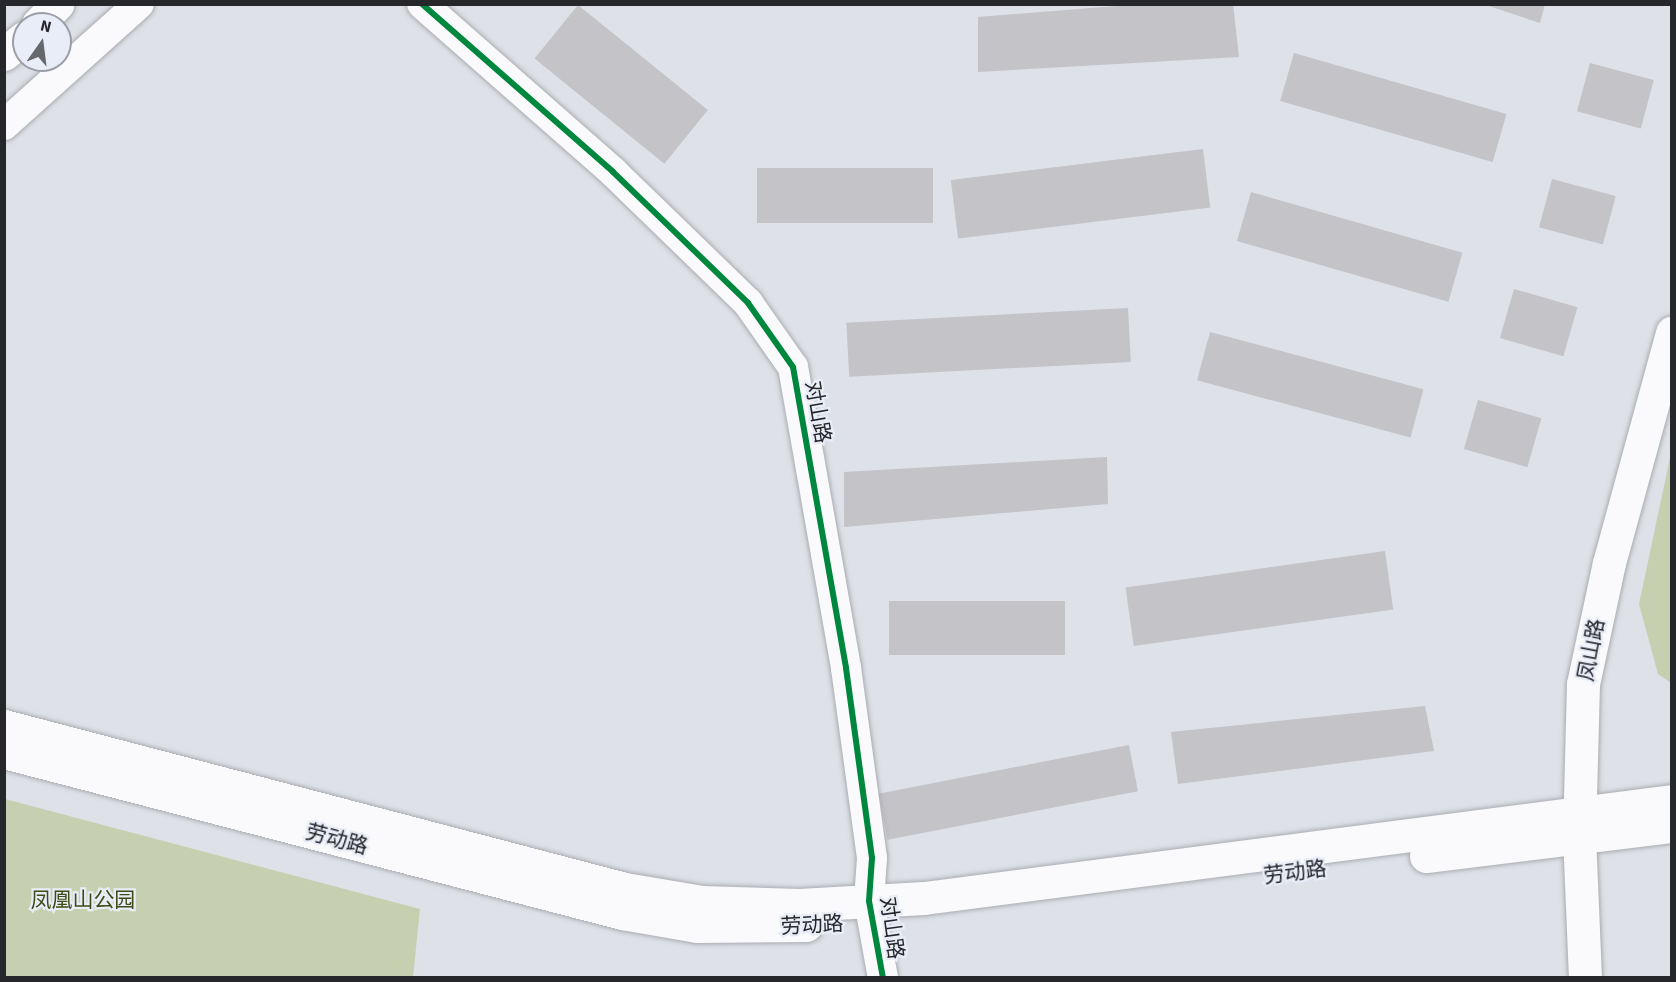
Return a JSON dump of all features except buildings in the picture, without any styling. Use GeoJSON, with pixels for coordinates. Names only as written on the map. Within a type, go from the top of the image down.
{"type":"FeatureCollection","features":[{"type":"Feature","properties":{"kind":"main road","name":"凤山路"},"geometry":{"type":"LineString","coordinates":[[1585,978],[1580,824],[1583,684],[1609,563],[1671,332]]}},
{"type":"Feature","properties":{"kind":"main road"},"geometry":{"type":"LineString","coordinates":[[4,726],[625,889],[702,902],[799,905],[873,912],[924,898],[1580,824],[1671,826]]}},
{"type":"Feature","properties":{"kind":"main road","name":"劳动路"},"geometry":{"type":"LineString","coordinates":[[4,752],[622,914],[698,926],[873,912]]}},
{"type":"Feature","properties":{"kind":"main road"},"geometry":{"type":"LineString","coordinates":[[1580,824],[1671,801]]}},
{"type":"Feature","properties":{"kind":"street"},"geometry":{"type":"LineString","coordinates":[[4,125],[139,4]]}},
{"type":"Feature","properties":{"kind":"street","name":"对山路"},"geometry":{"type":"LineString","coordinates":[[422,4],[613,172],[748,303],[794,367],[846,668],[872,858],[873,912],[883,978]]}},
{"type":"Feature","properties":{"kind":"green space"},"geometry":{"type":"Polygon","coordinates":[[[1671,453],[1671,683],[1658,674],[1639,604],[1671,453]]]}},
{"type":"Feature","properties":{"kind":"green space","name":"凤凰山公园"},"geometry":{"type":"Polygon","coordinates":[[[5,799],[420,909],[413,977],[5,977],[5,799]]]}},
{"type":"Feature","properties":{"kind":"cycle path"},"geometry":{"type":"LineString","coordinates":[[422,4],[613,172],[748,303],[793,367],[846,668],[872,858],[869,901],[883,978]]}}]}
